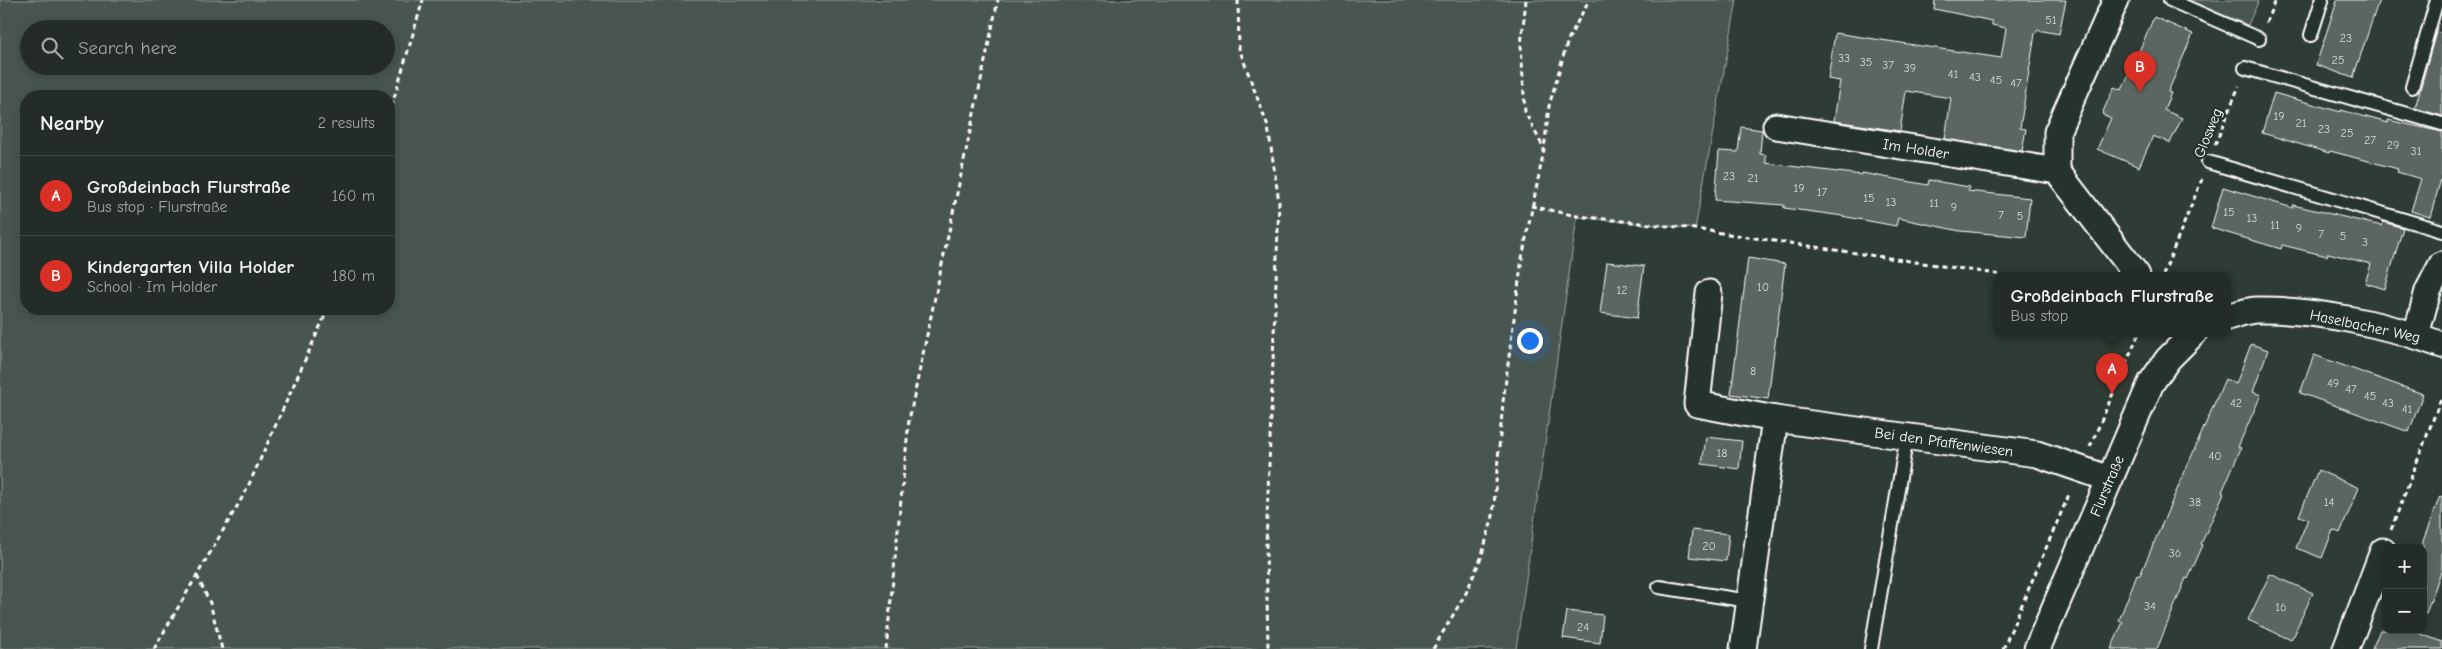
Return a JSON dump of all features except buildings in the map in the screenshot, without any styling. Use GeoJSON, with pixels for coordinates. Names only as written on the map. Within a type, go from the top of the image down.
{"type":"FeatureCollection","features":[{"type":"Feature","properties":{"kind":"street"},"geometry":{"type":"LineString","coordinates":[[2116,0],[2057,132],[2057,171],[2135,272]]}},
{"type":"Feature","properties":{"kind":"street","name":"Im Holder"},"geometry":{"type":"LineString","coordinates":[[1776,126],[2057,171]]}},
{"type":"Feature","properties":{"kind":"street"},"geometry":{"type":"LineString","coordinates":[[2416,335],[2428,291],[2442,264]]}},
{"type":"Feature","properties":{"kind":"street","name":"Bei den Pfaffenwiesen"},"geometry":{"type":"LineString","coordinates":[[1708,293],[1697,404],[1775,419],[2037,454],[2110,479]]}},
{"type":"Feature","properties":{"kind":"street","name":"Haselbacher Weg"},"geometry":{"type":"LineString","coordinates":[[2231,316],[2256,310],[2327,315],[2416,335],[2442,345]]}},
{"type":"Feature","properties":{"kind":"street","name":"Flurstraße"},"geometry":{"type":"LineString","coordinates":[[2038,649],[2151,383],[2168,359],[2188,337]]}},
{"type":"Feature","properties":{"kind":"street"},"geometry":{"type":"LineString","coordinates":[[1743,649],[1775,419]]}},
{"type":"Feature","properties":{"kind":"street"},"geometry":{"type":"LineString","coordinates":[[2346,649],[2382,554]]}},
{"type":"Feature","properties":{"kind":"lane"},"geometry":{"type":"LineString","coordinates":[[2170,0],[2259,39]]}},
{"type":"Feature","properties":{"kind":"lane"},"geometry":{"type":"LineString","coordinates":[[2311,35],[2322,0]]}},
{"type":"Feature","properties":{"kind":"lane"},"geometry":{"type":"LineString","coordinates":[[2412,87],[2437,0]]}},
{"type":"Feature","properties":{"kind":"lane"},"geometry":{"type":"LineString","coordinates":[[2245,68],[2442,124]]}},
{"type":"Feature","properties":{"kind":"lane"},"geometry":{"type":"LineString","coordinates":[[2208,162],[2442,231]]}},
{"type":"Feature","properties":{"kind":"lane"},"geometry":{"type":"LineString","coordinates":[[1871,649],[1907,436]]}},
{"type":"Feature","properties":{"kind":"lane"},"geometry":{"type":"LineString","coordinates":[[1659,587],[1749,601]]}},
{"type":"Feature","properties":{"kind":"path"},"geometry":{"type":"LineString","coordinates":[[395,95],[423,0]]}},
{"type":"Feature","properties":{"kind":"path"},"geometry":{"type":"LineString","coordinates":[[886,649],[909,420],[998,0]]}},
{"type":"Feature","properties":{"kind":"path"},"geometry":{"type":"LineString","coordinates":[[1238,0],[1238,48],[1268,127],[1279,202],[1266,545],[1268,649]]}},
{"type":"Feature","properties":{"kind":"path"},"geometry":{"type":"LineString","coordinates":[[1526,0],[1521,45],[1525,112],[1544,150]]}},
{"type":"Feature","properties":{"kind":"path"},"geometry":{"type":"LineString","coordinates":[[1433,649],[1466,593],[1481,558],[1492,516],[1503,402],[1532,206],[1544,150],[1550,106],[1568,40],[1590,0]]}},
{"type":"Feature","properties":{"kind":"path"},"geometry":{"type":"LineString","coordinates":[[2259,39],[2275,0]]}},
{"type":"Feature","properties":{"kind":"path","name":"Glosweg"},"geometry":{"type":"LineString","coordinates":[[2164,272],[2245,68]]}},
{"type":"Feature","properties":{"kind":"path"},"geometry":{"type":"LineString","coordinates":[[1532,206],[1577,216],[1695,229],[1993,274]]}},
{"type":"Feature","properties":{"kind":"path"},"geometry":{"type":"LineString","coordinates":[[154,649],[246,491],[325,315]]}},
{"type":"Feature","properties":{"kind":"path"},"geometry":{"type":"LineString","coordinates":[[2386,544],[2442,396]]}},
{"type":"Feature","properties":{"kind":"path"},"geometry":{"type":"LineString","coordinates":[[197,575],[210,603],[222,649]]}},
{"type":"Feature","properties":{"kind":"shaded area"},"geometry":{"type":"Polygon","coordinates":[[[0,0],[1737,0],[1695,229],[1577,217],[1516,649],[0,649],[0,0]]]}},
{"type":"Feature","properties":{"kind":"shaded area"},"geometry":{"type":"Polygon","coordinates":[[[2187,0],[2259,0],[2248,25],[2187,0]]]}},
{"type":"Feature","properties":{"kind":"place","name":"Kindergarten Villa Holder"},"geometry":{"type":"Point","coordinates":[2140,92]}},
{"type":"Feature","properties":{"kind":"place","name":"Großdeinbach Flurstraße"},"geometry":{"type":"Point","coordinates":[2112,394]}}]}
